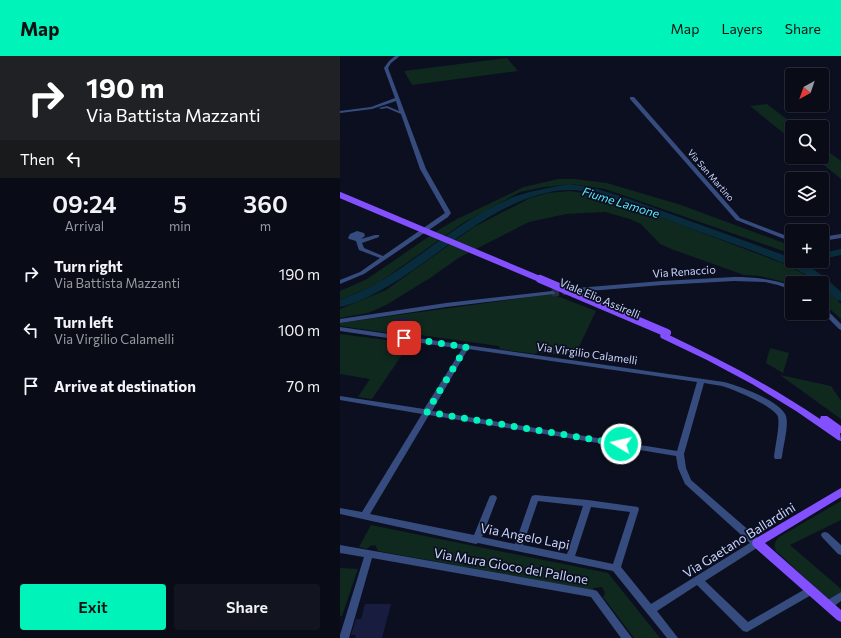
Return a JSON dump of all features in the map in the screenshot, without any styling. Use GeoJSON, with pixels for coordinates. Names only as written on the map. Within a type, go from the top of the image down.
{"type":"FeatureCollection","features":[{"type":"Feature","properties":{"kind":"main road","name":"Viale Elio Assirelli"},"geometry":{"type":"LineString","coordinates":[[340,196],[665,335],[748,377],[792,404],[841,438]]}},
{"type":"Feature","properties":{"kind":"main road","name":"Viale Elio Assirelli"},"geometry":{"type":"LineString","coordinates":[[340,199],[715,355],[796,399],[841,430]]}},
{"type":"Feature","properties":{"kind":"main road","name":"Via Gaetano Ballardini"},"geometry":{"type":"LineString","coordinates":[[757,543],[841,492]]}},
{"type":"Feature","properties":{"kind":"main road"},"geometry":{"type":"LineString","coordinates":[[757,543],[841,617]]}},
{"type":"Feature","properties":{"kind":"street"},"geometry":{"type":"LineString","coordinates":[[340,282],[362,273],[446,216],[448,213],[423,169],[398,105],[386,68],[390,62],[398,56]]}},
{"type":"Feature","properties":{"kind":"street","name":"Via San Martino"},"geometry":{"type":"LineString","coordinates":[[632,98],[738,219],[785,237]]}},
{"type":"Feature","properties":{"kind":"street"},"geometry":{"type":"LineString","coordinates":[[372,108],[397,99]]}},
{"type":"Feature","properties":{"kind":"street"},"geometry":{"type":"LineString","coordinates":[[340,112],[398,105]]}},
{"type":"Feature","properties":{"kind":"street"},"geometry":{"type":"LineString","coordinates":[[387,107],[401,113]]}},
{"type":"Feature","properties":{"kind":"street"},"geometry":{"type":"LineString","coordinates":[[377,236],[359,240],[361,249],[384,258]]}},
{"type":"Feature","properties":{"kind":"street"},"geometry":{"type":"LineString","coordinates":[[829,239],[841,236]]}},
{"type":"Feature","properties":{"kind":"street","name":"Via Renaccio"},"geometry":{"type":"LineString","coordinates":[[577,290],[722,279],[754,280],[771,282],[785,286]]}},
{"type":"Feature","properties":{"kind":"street"},"geometry":{"type":"LineString","coordinates":[[340,321],[446,305],[552,293]]}},
{"type":"Feature","properties":{"kind":"street"},"geometry":{"type":"LineString","coordinates":[[829,315],[841,328]]}},
{"type":"Feature","properties":{"kind":"street","name":"Via Virgilio Calamelli"},"geometry":{"type":"LineString","coordinates":[[340,329],[724,384],[751,395],[777,409],[782,416],[778,457]]}},
{"type":"Feature","properties":{"kind":"street"},"geometry":{"type":"LineString","coordinates":[[364,516],[466,347]]}},
{"type":"Feature","properties":{"kind":"street"},"geometry":{"type":"LineString","coordinates":[[701,381],[680,454],[682,468],[688,482],[757,543]]}},
{"type":"Feature","properties":{"kind":"street"},"geometry":{"type":"LineString","coordinates":[[340,398],[680,454]]}},
{"type":"Feature","properties":{"kind":"street"},"geometry":{"type":"LineString","coordinates":[[476,540],[493,498]]}},
{"type":"Feature","properties":{"kind":"street"},"geometry":{"type":"LineString","coordinates":[[518,548],[535,498],[635,509],[616,568],[673,638]]}},
{"type":"Feature","properties":{"kind":"street"},"geometry":{"type":"LineString","coordinates":[[570,558],[588,503]]}},
{"type":"Feature","properties":{"kind":"street","name":"Via Angelo Lapi"},"geometry":{"type":"LineString","coordinates":[[340,511],[616,568]]}},
{"type":"Feature","properties":{"kind":"street"},"geometry":{"type":"LineString","coordinates":[[825,535],[841,551]]}},
{"type":"Feature","properties":{"kind":"street","name":"Via Gaetano Ballardini"},"geometry":{"type":"LineString","coordinates":[[650,610],[757,543]]}},
{"type":"Feature","properties":{"kind":"street","name":"Via Mura Gioco del Pallone"},"geometry":{"type":"LineString","coordinates":[[340,549],[594,594],[627,638]]}},
{"type":"Feature","properties":{"kind":"street"},"geometry":{"type":"LineString","coordinates":[[344,638],[370,554]]}},
{"type":"Feature","properties":{"kind":"street"},"geometry":{"type":"LineString","coordinates":[[698,580],[747,628],[810,591]]}},
{"type":"Feature","properties":{"kind":"street"},"geometry":{"type":"LineString","coordinates":[[827,605],[841,596]]}},
{"type":"Feature","properties":{"kind":"green space"},"geometry":{"type":"Polygon","coordinates":[[[507,58],[518,71],[412,85],[404,71],[507,58]]]}},
{"type":"Feature","properties":{"kind":"green space"},"geometry":{"type":"Polygon","coordinates":[[[767,104],[788,120],[785,120],[785,134],[750,106],[767,104]]]}},
{"type":"Feature","properties":{"kind":"green space"},"geometry":{"type":"Polygon","coordinates":[[[829,152],[841,161],[841,179],[823,164],[829,164],[829,152]]]}},
{"type":"Feature","properties":{"kind":"green space"},"geometry":{"type":"Polygon","coordinates":[[[558,179],[575,179],[607,183],[681,205],[785,243],[785,252],[605,189],[572,184],[544,187],[520,192],[463,223],[377,284],[340,300],[340,291],[367,279],[440,229],[457,219],[524,187],[558,179]]]}},
{"type":"Feature","properties":{"kind":"green space"},"geometry":{"type":"Polygon","coordinates":[[[570,191],[597,195],[624,203],[785,264],[785,268],[792,268],[807,276],[785,276],[785,282],[760,276],[744,275],[660,244],[641,224],[630,219],[605,212],[566,214],[529,222],[460,257],[430,278],[386,305],[368,313],[340,318],[340,309],[386,290],[474,227],[530,198],[548,193],[570,191]]]}},
{"type":"Feature","properties":{"kind":"green space"},"geometry":{"type":"Polygon","coordinates":[[[829,291],[841,304],[841,319],[829,308],[829,291]]]}},
{"type":"Feature","properties":{"kind":"green space"},"geometry":{"type":"Polygon","coordinates":[[[552,294],[596,311],[574,357],[538,352],[535,354],[500,349],[499,346],[420,335],[417,337],[340,326],[340,323],[552,294]]]}},
{"type":"Feature","properties":{"kind":"green space"},"geometry":{"type":"Polygon","coordinates":[[[340,334],[410,343],[372,399],[358,397],[370,379],[340,374],[340,334]]]}},
{"type":"Feature","properties":{"kind":"green space"},"geometry":{"type":"Polygon","coordinates":[[[770,348],[789,353],[783,373],[766,363],[770,348]]]}},
{"type":"Feature","properties":{"kind":"green space"},"geometry":{"type":"Polygon","coordinates":[[[780,375],[831,386],[841,401],[841,419],[780,375]]]}},
{"type":"Feature","properties":{"kind":"green space"},"geometry":{"type":"Polygon","coordinates":[[[841,501],[841,520],[790,545],[841,589],[841,592],[828,599],[776,551],[775,545],[779,537],[841,501]]]}},
{"type":"Feature","properties":{"kind":"green space"},"geometry":{"type":"Polygon","coordinates":[[[371,525],[608,573],[660,638],[634,638],[603,597],[605,594],[602,587],[594,588],[592,590],[378,551],[375,545],[370,546],[367,549],[359,547],[371,525]]]}},
{"type":"Feature","properties":{"kind":"green space"},"geometry":{"type":"Polygon","coordinates":[[[340,568],[358,569],[342,616],[340,616],[340,568]]]}},
{"type":"Feature","properties":{"kind":"building"},"geometry":{"type":"Polygon","coordinates":[[[397,318],[409,318],[407,327],[395,327],[397,318]]]}},
{"type":"Feature","properties":{"kind":"building"},"geometry":{"type":"Polygon","coordinates":[[[365,604],[391,604],[382,638],[355,638],[356,635],[351,635],[356,619],[361,619],[365,604]]]}},
{"type":"Feature","properties":{"kind":"waterway","name":"Fiume Lamone"},"geometry":{"type":"LineString","coordinates":[[340,304],[382,285],[447,239],[495,210],[519,198],[544,190],[570,187],[591,190],[626,201],[792,262],[818,278],[841,298]]}},
{"type":"Feature","properties":{"kind":"waterway"},"geometry":{"type":"LineString","coordinates":[[829,255],[841,252]]}},
{"type":"Feature","properties":{"kind":"tunnel"},"geometry":{"type":"LineString","coordinates":[[552,293],[569,291]]}},
{"type":"Feature","properties":{"kind":"route"},"geometry":{"type":"LineString","coordinates":[[404,338],[466,347],[427,412],[621,444]]}}]}
